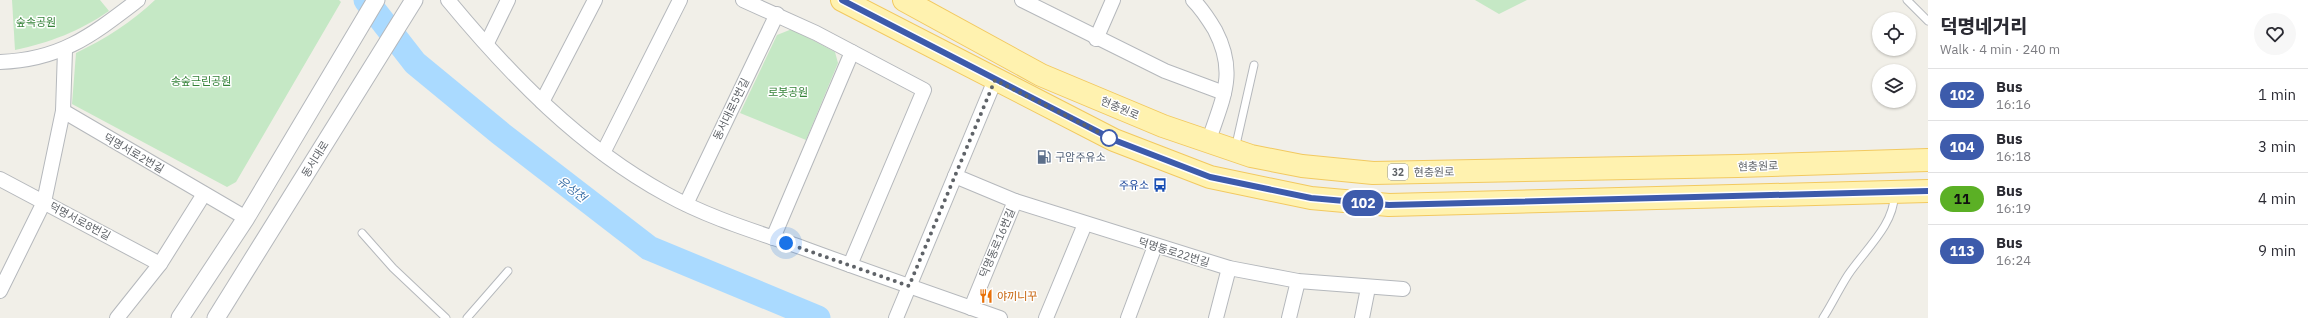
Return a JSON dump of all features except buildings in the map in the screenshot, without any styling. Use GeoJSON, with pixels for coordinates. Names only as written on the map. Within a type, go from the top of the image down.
{"type":"FeatureCollection","features":[{"type":"Feature","properties":{"kind":"main road"},"geometry":{"type":"LineString","coordinates":[[842,0],[1114,140],[1210,177],[1311,198],[1389,205],[1928,191]]}},
{"type":"Feature","properties":{"kind":"main road","name":"현충원로"},"geometry":{"type":"LineString","coordinates":[[904,0],[1041,75],[1163,126],[1234,151],[1302,166],[1373,173],[1738,166],[1928,160]]}},
{"type":"Feature","properties":{"kind":"street"},"geometry":{"type":"LineString","coordinates":[[0,62],[36,57],[65,50],[100,29],[138,0]]}},
{"type":"Feature","properties":{"kind":"street"},"geometry":{"type":"LineString","coordinates":[[180,318],[246,218],[362,26],[376,0]]}},
{"type":"Feature","properties":{"kind":"street","name":"동서대로"},"geometry":{"type":"LineString","coordinates":[[216,318],[414,0]]}},
{"type":"Feature","properties":{"kind":"street"},"geometry":{"type":"LineString","coordinates":[[448,0],[542,102],[564,122],[638,178],[686,204],[773,238],[1000,318]]}},
{"type":"Feature","properties":{"kind":"street"},"geometry":{"type":"LineString","coordinates":[[487,44],[508,0]]}},
{"type":"Feature","properties":{"kind":"street"},"geometry":{"type":"LineString","coordinates":[[542,102],[595,0]]}},
{"type":"Feature","properties":{"kind":"street"},"geometry":{"type":"LineString","coordinates":[[604,153],[680,0]]}},
{"type":"Feature","properties":{"kind":"street"},"geometry":{"type":"LineString","coordinates":[[743,0],[777,14],[924,90],[850,265]]}},
{"type":"Feature","properties":{"kind":"street"},"geometry":{"type":"LineString","coordinates":[[1096,38],[1113,0]]}},
{"type":"Feature","properties":{"kind":"street"},"geometry":{"type":"LineString","coordinates":[[1194,0],[1210,22],[1227,61],[1227,76],[1224,93],[1208,143]]}},
{"type":"Feature","properties":{"kind":"street"},"geometry":{"type":"LineString","coordinates":[[1026,1],[1096,38],[1165,71],[1224,93]]}},
{"type":"Feature","properties":{"kind":"street","name":"동서대로5번길"},"geometry":{"type":"LineString","coordinates":[[686,204],[777,14]]}},
{"type":"Feature","properties":{"kind":"street"},"geometry":{"type":"LineString","coordinates":[[0,291],[44,202],[63,111],[65,50]]}},
{"type":"Feature","properties":{"kind":"street"},"geometry":{"type":"LineString","coordinates":[[773,238],[852,52]]}},
{"type":"Feature","properties":{"kind":"street"},"geometry":{"type":"LineString","coordinates":[[896,318],[995,80]]}},
{"type":"Feature","properties":{"kind":"street","name":"덕명서로2번길"},"geometry":{"type":"LineString","coordinates":[[63,111],[246,218]]}},
{"type":"Feature","properties":{"kind":"street","name":"덕명동로22번길"},"geometry":{"type":"LineString","coordinates":[[955,176],[1015,201],[1229,268],[1298,281],[1368,288],[1403,289]]}},
{"type":"Feature","properties":{"kind":"street","name":"덕명서로8번길"},"geometry":{"type":"LineString","coordinates":[[0,179],[160,264]]}},
{"type":"Feature","properties":{"kind":"street"},"geometry":{"type":"LineString","coordinates":[[117,318],[160,264],[204,194]]}},
{"type":"Feature","properties":{"kind":"street","name":"덕명동로16번길"},"geometry":{"type":"LineString","coordinates":[[971,308],[1015,201]]}},
{"type":"Feature","properties":{"kind":"street"},"geometry":{"type":"LineString","coordinates":[[1046,318],[1085,224]]}},
{"type":"Feature","properties":{"kind":"street"},"geometry":{"type":"LineString","coordinates":[[1128,318],[1155,246]]}},
{"type":"Feature","properties":{"kind":"street"},"geometry":{"type":"LineString","coordinates":[[1216,318],[1229,268]]}},
{"type":"Feature","properties":{"kind":"street"},"geometry":{"type":"LineString","coordinates":[[1288,318],[1298,281]]}},
{"type":"Feature","properties":{"kind":"street"},"geometry":{"type":"LineString","coordinates":[[1362,318],[1368,288]]}},
{"type":"Feature","properties":{"kind":"lane"},"geometry":{"type":"LineString","coordinates":[[1907,0],[1928,21]]}},
{"type":"Feature","properties":{"kind":"lane"},"geometry":{"type":"LineString","coordinates":[[1234,151],[1254,65]]}},
{"type":"Feature","properties":{"kind":"lane"},"geometry":{"type":"LineString","coordinates":[[1823,318],[1849,274],[1882,229],[1894,206],[1894,192]]}},
{"type":"Feature","properties":{"kind":"lane"},"geometry":{"type":"LineString","coordinates":[[362,233],[393,268],[446,318]]}},
{"type":"Feature","properties":{"kind":"lane"},"geometry":{"type":"LineString","coordinates":[[467,318],[508,271]]}},
{"type":"Feature","properties":{"kind":"green space","name":"숲속공원"},"geometry":{"type":"Polygon","coordinates":[[[12,0],[100,0],[109,11],[86,25],[52,40],[15,50],[12,0]]]}},
{"type":"Feature","properties":{"kind":"green space","name":"송숲근린공원"},"geometry":{"type":"Polygon","coordinates":[[[155,0],[339,0],[341,2],[236,182],[227,187],[72,104],[76,53],[118,30],[155,0]]]}},
{"type":"Feature","properties":{"kind":"green space"},"geometry":{"type":"Polygon","coordinates":[[[1475,0],[1527,0],[1499,14],[1475,0]]]}},
{"type":"Feature","properties":{"kind":"green space","name":"로봇공원"},"geometry":{"type":"Polygon","coordinates":[[[792,29],[835,52],[838,63],[806,140],[740,113],[777,35],[792,29]]]}},
{"type":"Feature","properties":{"kind":"waterway","name":"유성천"},"geometry":{"type":"LineString","coordinates":[[366,0],[415,63],[500,133],[649,248],[818,318]]}},
{"type":"Feature","properties":{"kind":"bus line","name":"102"},"geometry":{"type":"LineString","coordinates":[[842,0],[1114,140],[1210,177],[1311,198],[1389,205],[1928,191]]}},
{"type":"Feature","properties":{"kind":"place","name":"구암주유소"},"geometry":{"type":"Point","coordinates":[1044,157]}},
{"type":"Feature","properties":{"kind":"place","name":"주유소"},"geometry":{"type":"Point","coordinates":[1160,185]}},
{"type":"Feature","properties":{"kind":"place","name":"야끼니꾸"},"geometry":{"type":"Point","coordinates":[986,296]}},
{"type":"Feature","properties":{"kind":"route"},"geometry":{"type":"LineString","coordinates":[[786,243],[909,286],[995,80],[1114,140],[1109,138]]}}]}
